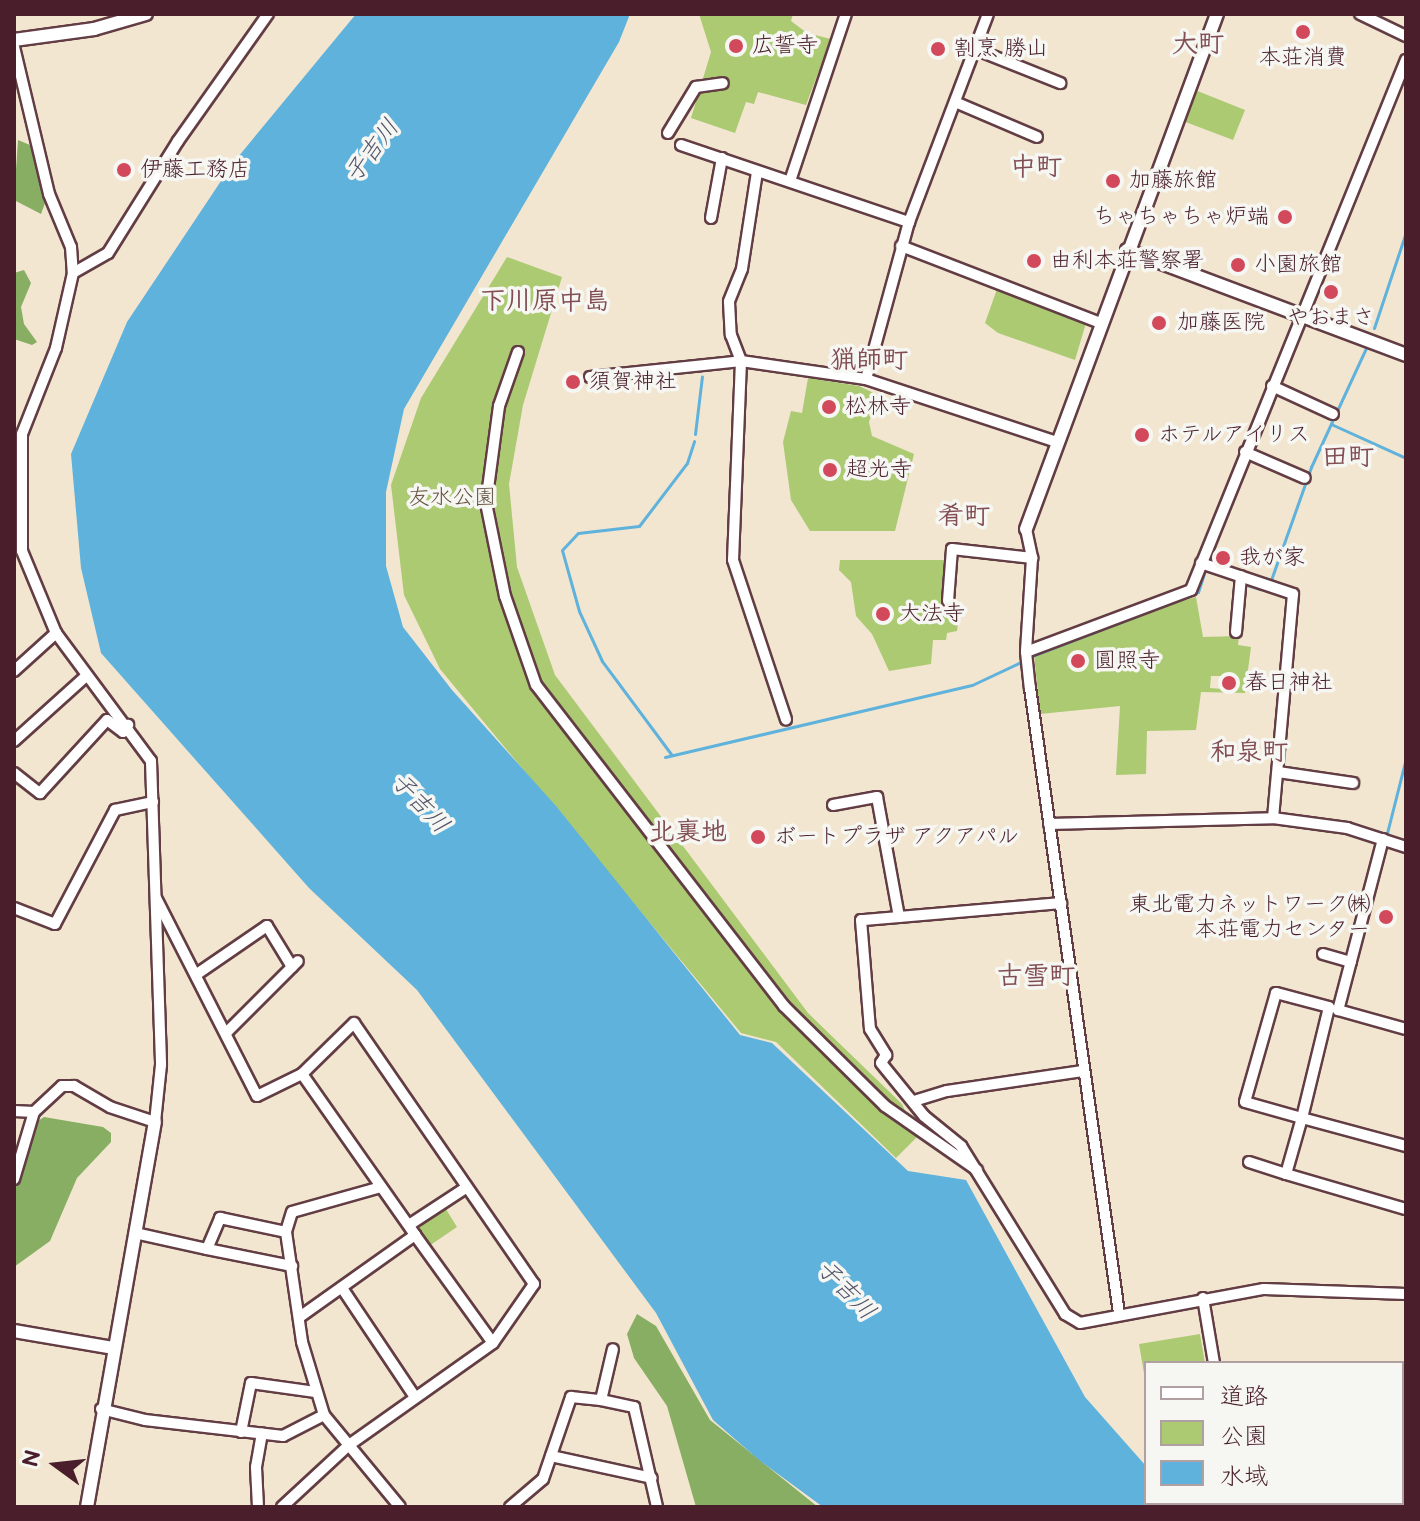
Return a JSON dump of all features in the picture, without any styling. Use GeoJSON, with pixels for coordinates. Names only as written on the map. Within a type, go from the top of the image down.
{"type":"FeatureCollection","features":[{"type":"Feature","properties":{"kind":"street"},"geometry":{"type":"LineString","coordinates":[[14,40],[94,29],[146,14]]}},
{"type":"Feature","properties":{"kind":"street"},"geometry":{"type":"LineString","coordinates":[[73,273],[108,253],[178,141],[268,14]]}},
{"type":"Feature","properties":{"kind":"street"},"geometry":{"type":"LineString","coordinates":[[790,181],[846,14]]}},
{"type":"Feature","properties":{"kind":"street"},"geometry":{"type":"LineString","coordinates":[[866,379],[909,222],[988,14]]}},
{"type":"Feature","properties":{"kind":"street"},"geometry":{"type":"LineString","coordinates":[[1119,1313],[1026,652],[1032,558],[1026,529],[1217,14]]}},
{"type":"Feature","properties":{"kind":"street"},"geometry":{"type":"LineString","coordinates":[[1360,14],[1406,36]]}},
{"type":"Feature","properties":{"kind":"street"},"geometry":{"type":"LineString","coordinates":[[14,47],[49,194],[71,247],[73,273],[56,348],[22,434],[18,552],[56,633],[85,677],[128,725],[151,761],[161,1065],[155,1122],[101,1409],[87,1507]]}},
{"type":"Feature","properties":{"kind":"street"},"geometry":{"type":"LineString","coordinates":[[975,49],[1060,83]]}},
{"type":"Feature","properties":{"kind":"street"},"geometry":{"type":"LineString","coordinates":[[1026,652],[1191,590],[1406,60]]}},
{"type":"Feature","properties":{"kind":"street"},"geometry":{"type":"LineString","coordinates":[[668,133],[696,87],[723,83]]}},
{"type":"Feature","properties":{"kind":"street"},"geometry":{"type":"LineString","coordinates":[[955,102],[1037,137]]}},
{"type":"Feature","properties":{"kind":"street"},"geometry":{"type":"LineString","coordinates":[[681,145],[909,222]]}},
{"type":"Feature","properties":{"kind":"street"},"geometry":{"type":"LineString","coordinates":[[711,218],[722,158]]}},
{"type":"Feature","properties":{"kind":"street"},"geometry":{"type":"LineString","coordinates":[[757,172],[742,269],[729,302],[731,335],[741,361],[733,560],[786,719]]}},
{"type":"Feature","properties":{"kind":"street"},"geometry":{"type":"LineString","coordinates":[[901,246],[1101,323]]}},
{"type":"Feature","properties":{"kind":"street"},"geometry":{"type":"LineString","coordinates":[[1127,250],[1302,313],[1406,355]]}},
{"type":"Feature","properties":{"kind":"street"},"geometry":{"type":"LineString","coordinates":[[518,352],[499,406],[486,503],[509,610],[536,685],[784,1006],[885,1106],[977,1170]]}},
{"type":"Feature","properties":{"kind":"street"},"geometry":{"type":"LineString","coordinates":[[590,377],[741,361],[866,379],[1056,442]]}},
{"type":"Feature","properties":{"kind":"street"},"geometry":{"type":"LineString","coordinates":[[1272,386],[1333,414]]}},
{"type":"Feature","properties":{"kind":"street"},"geometry":{"type":"LineString","coordinates":[[1245,452],[1305,478]]}},
{"type":"Feature","properties":{"kind":"street"},"geometry":{"type":"LineString","coordinates":[[948,601],[952,549],[1032,558]]}},
{"type":"Feature","properties":{"kind":"street"},"geometry":{"type":"LineString","coordinates":[[1201,563],[1293,594],[1273,818]]}},
{"type":"Feature","properties":{"kind":"street"},"geometry":{"type":"LineString","coordinates":[[1236,632],[1241,576]]}},
{"type":"Feature","properties":{"kind":"street"},"geometry":{"type":"LineString","coordinates":[[14,671],[56,633]]}},
{"type":"Feature","properties":{"kind":"street"},"geometry":{"type":"LineString","coordinates":[[14,741],[85,677]]}},
{"type":"Feature","properties":{"kind":"street"},"geometry":{"type":"LineString","coordinates":[[14,773],[40,793],[107,720],[123,732],[128,725]]}},
{"type":"Feature","properties":{"kind":"street"},"geometry":{"type":"LineString","coordinates":[[1278,772],[1353,783]]}},
{"type":"Feature","properties":{"kind":"street"},"geometry":{"type":"LineString","coordinates":[[833,805],[877,797],[899,917]]}},
{"type":"Feature","properties":{"kind":"street"},"geometry":{"type":"LineString","coordinates":[[14,908],[55,924],[115,810],[153,802]]}},
{"type":"Feature","properties":{"kind":"street"},"geometry":{"type":"LineString","coordinates":[[1049,824],[1273,818],[1338,826],[1406,847]]}},
{"type":"Feature","properties":{"kind":"street"},"geometry":{"type":"LineString","coordinates":[[1383,839],[1338,1010],[1406,1029]]}},
{"type":"Feature","properties":{"kind":"street"},"geometry":{"type":"LineString","coordinates":[[154,896],[227,1032],[257,1096],[302,1074],[354,1023],[534,1284],[493,1343],[349,1445],[282,1507]]}},
{"type":"Feature","properties":{"kind":"street"},"geometry":{"type":"LineString","coordinates":[[1061,903],[861,920],[870,1029],[886,1055],[881,1063],[914,1101],[961,1146],[1065,1314],[1080,1323],[1203,1298],[1307,1287],[1406,1294]]}},
{"type":"Feature","properties":{"kind":"street"},"geometry":{"type":"LineString","coordinates":[[197,974],[267,926],[295,964],[227,1032]]}},
{"type":"Feature","properties":{"kind":"street"},"geometry":{"type":"LineString","coordinates":[[1323,954],[1351,962]]}},
{"type":"Feature","properties":{"kind":"street"},"geometry":{"type":"LineString","coordinates":[[1286,1174],[1302,1118],[1329,1007],[1276,993],[1245,1102],[1302,1118],[1406,1146]]}},
{"type":"Feature","properties":{"kind":"street"},"geometry":{"type":"LineString","coordinates":[[914,1101],[947,1091],[1083,1071]]}},
{"type":"Feature","properties":{"kind":"street"},"geometry":{"type":"LineString","coordinates":[[302,1074],[493,1343]]}},
{"type":"Feature","properties":{"kind":"street"},"geometry":{"type":"LineString","coordinates":[[14,1179],[34,1112],[62,1086],[74,1086],[110,1107],[155,1122]]}},
{"type":"Feature","properties":{"kind":"street"},"geometry":{"type":"LineString","coordinates":[[14,1111],[34,1112]]}},
{"type":"Feature","properties":{"kind":"street"},"geometry":{"type":"LineString","coordinates":[[1249,1162],[1406,1209]]}},
{"type":"Feature","properties":{"kind":"street"},"geometry":{"type":"LineString","coordinates":[[381,1187],[292,1212],[286,1232],[301,1316],[302,1342],[324,1415],[400,1507]]}},
{"type":"Feature","properties":{"kind":"street"},"geometry":{"type":"LineString","coordinates":[[409,1225],[467,1187]]}},
{"type":"Feature","properties":{"kind":"street"},"geometry":{"type":"LineString","coordinates":[[207,1249],[220,1218],[286,1232]]}},
{"type":"Feature","properties":{"kind":"street"},"geometry":{"type":"LineString","coordinates":[[135,1233],[292,1266]]}},
{"type":"Feature","properties":{"kind":"street"},"geometry":{"type":"LineString","coordinates":[[301,1316],[415,1235]]}},
{"type":"Feature","properties":{"kind":"street"},"geometry":{"type":"LineString","coordinates":[[342,1288],[415,1397]]}},
{"type":"Feature","properties":{"kind":"street"},"geometry":{"type":"LineString","coordinates":[[1203,1298],[1214,1361]]}},
{"type":"Feature","properties":{"kind":"street"},"geometry":{"type":"LineString","coordinates":[[14,1331],[113,1348]]}},
{"type":"Feature","properties":{"kind":"street"},"geometry":{"type":"LineString","coordinates":[[601,1400],[613,1349]]}},
{"type":"Feature","properties":{"kind":"street"},"geometry":{"type":"LineString","coordinates":[[241,1432],[251,1383],[315,1392]]}},
{"type":"Feature","properties":{"kind":"street"},"geometry":{"type":"LineString","coordinates":[[510,1507],[534,1490],[551,1456],[571,1397],[634,1407],[657,1507]]}},
{"type":"Feature","properties":{"kind":"street"},"geometry":{"type":"LineString","coordinates":[[101,1409],[283,1436],[324,1415]]}},
{"type":"Feature","properties":{"kind":"street"},"geometry":{"type":"LineString","coordinates":[[258,1507],[256,1467],[262,1434]]}},
{"type":"Feature","properties":{"kind":"street"},"geometry":{"type":"LineString","coordinates":[[1404,1488],[1406,1435]]}},
{"type":"Feature","properties":{"kind":"street"},"geometry":{"type":"LineString","coordinates":[[551,1456],[652,1478]]}},
{"type":"Feature","properties":{"kind":"green space"},"geometry":{"type":"Polygon","coordinates":[[[699,14],[793,14],[791,21],[807,33],[831,39],[806,105],[758,92],[754,104],[746,102],[735,133],[691,118],[711,52],[699,14]]]}},
{"type":"Feature","properties":{"kind":"green space"},"geometry":{"type":"Polygon","coordinates":[[[1195,90],[1245,110],[1233,140],[1183,121],[1195,90]]]}},
{"type":"Feature","properties":{"kind":"green space"},"geometry":{"type":"Polygon","coordinates":[[[18,140],[30,145],[45,203],[41,214],[14,200],[18,140]]]}},
{"type":"Feature","properties":{"kind":"green space","name":"友水公園"},"geometry":{"type":"Polygon","coordinates":[[[507,257],[562,277],[523,405],[509,484],[517,567],[555,675],[808,1013],[902,1104],[917,1137],[896,1158],[776,1042],[741,1033],[440,669],[404,595],[391,485],[421,398],[507,257]]]}},
{"type":"Feature","properties":{"kind":"green space"},"geometry":{"type":"Polygon","coordinates":[[[24,270],[31,283],[21,307],[24,324],[37,342],[32,345],[14,339],[14,273],[24,270]]]}},
{"type":"Feature","properties":{"kind":"green space"},"geometry":{"type":"Polygon","coordinates":[[[997,289],[1086,323],[1075,360],[998,333],[985,323],[997,289]]]}},
{"type":"Feature","properties":{"kind":"green space"},"geometry":{"type":"Polygon","coordinates":[[[808,378],[859,386],[878,395],[869,422],[872,436],[914,454],[895,531],[810,531],[791,500],[783,442],[791,411],[802,413],[808,378]]]}},
{"type":"Feature","properties":{"kind":"green space"},"geometry":{"type":"Polygon","coordinates":[[[840,560],[949,560],[947,607],[960,608],[957,631],[947,633],[946,640],[933,640],[931,664],[889,671],[872,634],[856,616],[851,582],[839,570],[840,560]]]}},
{"type":"Feature","properties":{"kind":"green space"},"geometry":{"type":"Polygon","coordinates":[[[1196,597],[1203,637],[1239,636],[1238,645],[1251,647],[1245,693],[1201,692],[1196,730],[1147,731],[1146,774],[1116,775],[1120,706],[1040,714],[1034,654],[1110,622],[1196,597]],[[1211,676],[1210,688],[1234,690],[1232,676],[1211,676]]]}},
{"type":"Feature","properties":{"kind":"green space"},"geometry":{"type":"Polygon","coordinates":[[[44,1117],[103,1127],[111,1133],[111,1142],[77,1178],[50,1241],[14,1267],[14,1189],[38,1121],[44,1117]]]}},
{"type":"Feature","properties":{"kind":"green space"},"geometry":{"type":"Polygon","coordinates":[[[444,1206],[457,1227],[429,1246],[419,1231],[422,1221],[444,1206]]]}},
{"type":"Feature","properties":{"kind":"green space"},"geometry":{"type":"Polygon","coordinates":[[[637,1314],[656,1326],[710,1420],[818,1507],[696,1507],[667,1406],[634,1358],[627,1334],[637,1314]]]}},
{"type":"Feature","properties":{"kind":"green space"},"geometry":{"type":"Polygon","coordinates":[[[1200,1334],[1205,1361],[1144,1361],[1144,1373],[1139,1344],[1200,1334]]]}},
{"type":"Feature","properties":{"kind":"water","name":"子吉川"},"geometry":{"type":"Polygon","coordinates":[[[356,14],[630,14],[619,42],[404,409],[386,492],[386,566],[403,627],[452,690],[556,806],[740,1035],[772,1043],[908,1171],[966,1180],[1085,1397],[1144,1464],[1144,1505],[1176,1507],[823,1507],[759,1460],[713,1420],[656,1313],[417,990],[309,888],[101,653],[81,568],[71,454],[127,322],[233,163],[356,14]]]}},
{"type":"Feature","properties":{"kind":"waterway"},"geometry":{"type":"LineString","coordinates":[[1374,328],[1406,232]]}},
{"type":"Feature","properties":{"kind":"waterway"},"geometry":{"type":"LineString","coordinates":[[1271,580],[1311,467],[1366,348]]}},
{"type":"Feature","properties":{"kind":"waterway"},"geometry":{"type":"LineString","coordinates":[[695,434],[702,376]]}},
{"type":"Feature","properties":{"kind":"waterway"},"geometry":{"type":"LineString","coordinates":[[1331,424],[1406,458]]}},
{"type":"Feature","properties":{"kind":"waterway"},"geometry":{"type":"LineString","coordinates":[[671,754],[602,661],[579,611],[562,550],[578,533],[639,526],[687,463],[694,441]]}},
{"type":"Feature","properties":{"kind":"waterway"},"geometry":{"type":"LineString","coordinates":[[1190,596],[1198,592],[1205,570],[1221,575]]}},
{"type":"Feature","properties":{"kind":"waterway"},"geometry":{"type":"LineString","coordinates":[[1244,584],[1259,589]]}},
{"type":"Feature","properties":{"kind":"waterway"},"geometry":{"type":"LineString","coordinates":[[1029,657],[1168,604]]}},
{"type":"Feature","properties":{"kind":"waterway"},"geometry":{"type":"LineString","coordinates":[[665,757],[972,685],[1023,661]]}},
{"type":"Feature","properties":{"kind":"waterway"},"geometry":{"type":"LineString","coordinates":[[1387,833],[1406,758]]}},
{"type":"Feature","properties":{"kind":"place","name":"本荘消費"},"geometry":{"type":"Point","coordinates":[1303,32]}},
{"type":"Feature","properties":{"kind":"place","name":"広誓寺"},"geometry":{"type":"Point","coordinates":[736,46]}},
{"type":"Feature","properties":{"kind":"place","name":"割烹 勝山"},"geometry":{"type":"Point","coordinates":[938,49]}},
{"type":"Feature","properties":{"kind":"place","name":"伊藤工務店"},"geometry":{"type":"Point","coordinates":[124,170]}},
{"type":"Feature","properties":{"kind":"place","name":"加藤旅館"},"geometry":{"type":"Point","coordinates":[1113,181]}},
{"type":"Feature","properties":{"kind":"place","name":"ちゃちゃちゃ炉端"},"geometry":{"type":"Point","coordinates":[1285,217]}},
{"type":"Feature","properties":{"kind":"place","name":"由利本荘警察署"},"geometry":{"type":"Point","coordinates":[1034,261]}},
{"type":"Feature","properties":{"kind":"place","name":"小園旅館"},"geometry":{"type":"Point","coordinates":[1238,265]}},
{"type":"Feature","properties":{"kind":"place","name":"やおまさ"},"geometry":{"type":"Point","coordinates":[1331,292]}},
{"type":"Feature","properties":{"kind":"place","name":"加藤医院"},"geometry":{"type":"Point","coordinates":[1159,323]}},
{"type":"Feature","properties":{"kind":"place","name":"須賀神社"},"geometry":{"type":"Point","coordinates":[573,382]}},
{"type":"Feature","properties":{"kind":"place","name":"松林寺"},"geometry":{"type":"Point","coordinates":[829,407]}},
{"type":"Feature","properties":{"kind":"place","name":"ホテルアイリス"},"geometry":{"type":"Point","coordinates":[1142,435]}},
{"type":"Feature","properties":{"kind":"place","name":"超光寺"},"geometry":{"type":"Point","coordinates":[830,470]}},
{"type":"Feature","properties":{"kind":"place","name":"我が家"},"geometry":{"type":"Point","coordinates":[1223,558]}},
{"type":"Feature","properties":{"kind":"place","name":"大法寺"},"geometry":{"type":"Point","coordinates":[883,614]}},
{"type":"Feature","properties":{"kind":"place","name":"圓照寺"},"geometry":{"type":"Point","coordinates":[1078,661]}},
{"type":"Feature","properties":{"kind":"place","name":"春日神社"},"geometry":{"type":"Point","coordinates":[1229,683]}},
{"type":"Feature","properties":{"kind":"place","name":"ボートプラザ アクアパル"},"geometry":{"type":"Point","coordinates":[758,837]}},
{"type":"Feature","properties":{"kind":"place","name":"東北電力ネットワーク㈱ 本荘電力センター"},"geometry":{"type":"Point","coordinates":[1386,917]}},
{"type":"Feature","properties":{"kind":"district","name":"大町"},"geometry":{"type":"Point","coordinates":[1198,45]}},
{"type":"Feature","properties":{"kind":"district","name":"中町"},"geometry":{"type":"Point","coordinates":[1036,168]}},
{"type":"Feature","properties":{"kind":"district","name":"下川原中島"},"geometry":{"type":"Point","coordinates":[545,302]}},
{"type":"Feature","properties":{"kind":"district","name":"猟師町"},"geometry":{"type":"Point","coordinates":[869,361]}},
{"type":"Feature","properties":{"kind":"district","name":"田町"},"geometry":{"type":"Point","coordinates":[1348,458]}},
{"type":"Feature","properties":{"kind":"district","name":"肴町"},"geometry":{"type":"Point","coordinates":[964,517]}},
{"type":"Feature","properties":{"kind":"district","name":"和泉町"},"geometry":{"type":"Point","coordinates":[1249,753]}},
{"type":"Feature","properties":{"kind":"district","name":"北裏地"},"geometry":{"type":"Point","coordinates":[688,833]}},
{"type":"Feature","properties":{"kind":"district","name":"古雪町"},"geometry":{"type":"Point","coordinates":[1036,977]}}]}
